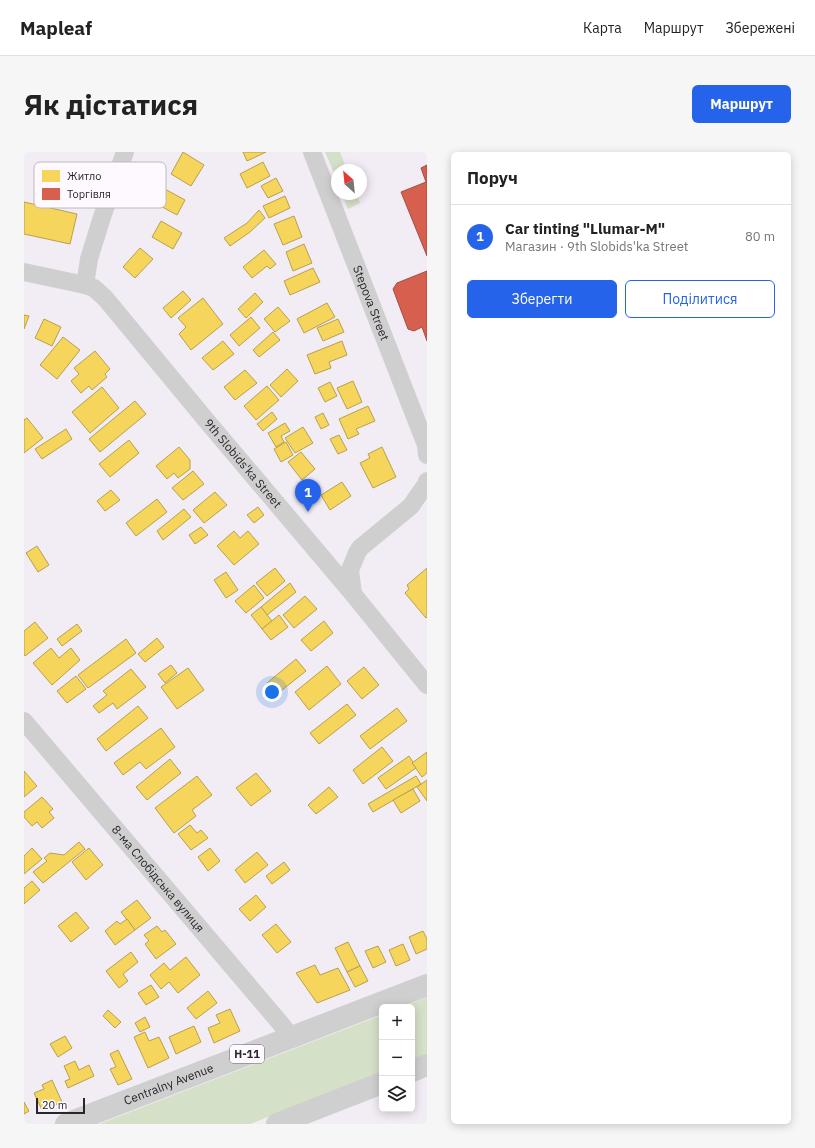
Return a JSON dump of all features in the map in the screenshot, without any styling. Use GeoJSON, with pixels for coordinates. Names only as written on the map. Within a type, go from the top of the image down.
{"type":"FeatureCollection","features":[{"type":"Feature","properties":{"kind":"main road","name":"Centralny Avenue"},"geometry":{"type":"LineString","coordinates":[[66,1124],[427,985]]}},
{"type":"Feature","properties":{"kind":"main road"},"geometry":{"type":"LineString","coordinates":[[415,1070],[427,1065]]}},
{"type":"Feature","properties":{"kind":"main road"},"geometry":{"type":"LineString","coordinates":[[277,1124],[379,1084]]}},
{"type":"Feature","properties":{"kind":"street"},"geometry":{"type":"LineString","coordinates":[[121,162],[125,152]]}},
{"type":"Feature","properties":{"kind":"street","name":"Stepova Street"},"geometry":{"type":"LineString","coordinates":[[312,152],[426,445],[427,455]]}},
{"type":"Feature","properties":{"kind":"street"},"geometry":{"type":"LineString","coordinates":[[85,285],[89,258],[105,208]]}},
{"type":"Feature","properties":{"kind":"street","name":"9th Slobids'ka Street"},"geometry":{"type":"LineString","coordinates":[[24,272],[85,285],[94,288],[105,298],[206,420],[354,594],[427,685]]}},
{"type":"Feature","properties":{"kind":"street"},"geometry":{"type":"LineString","coordinates":[[354,594],[350,570],[360,548],[411,506],[427,482]]}},
{"type":"Feature","properties":{"kind":"street","name":"8-ма Слобідська вулиця"},"geometry":{"type":"LineString","coordinates":[[24,721],[291,1037]]}},
{"type":"Feature","properties":{"kind":"green space"},"geometry":{"type":"Polygon","coordinates":[[[325,152],[340,152],[345,164],[331,164],[331,166],[325,152]]]}},
{"type":"Feature","properties":{"kind":"green space"},"geometry":{"type":"Polygon","coordinates":[[[344,200],[359,200],[360,203],[348,209],[344,200]]]}},
{"type":"Feature","properties":{"kind":"green space"},"geometry":{"type":"Polygon","coordinates":[[[427,997],[427,1054],[415,1059],[415,1004],[410,1004],[427,997]]]}},
{"type":"Feature","properties":{"kind":"green space"},"geometry":{"type":"Polygon","coordinates":[[[379,1016],[379,1073],[250,1124],[99,1124],[379,1016]]]}},
{"type":"Feature","properties":{"kind":"building: Житло"},"geometry":{"type":"Polygon","coordinates":[[[183,152],[204,165],[191,186],[171,174],[183,152]]]}},
{"type":"Feature","properties":{"kind":"building: Житло"},"geometry":{"type":"Polygon","coordinates":[[[243,152],[266,152],[247,161],[243,152]]]}},
{"type":"Feature","properties":{"kind":"building: Житло"},"geometry":{"type":"Polygon","coordinates":[[[263,162],[270,176],[247,188],[240,174],[263,162]]]}},
{"type":"Feature","properties":{"kind":"building: Житло"},"geometry":{"type":"Polygon","coordinates":[[[276,178],[283,191],[268,198],[261,186],[276,178]]]}},
{"type":"Feature","properties":{"kind":"building: Житло"},"geometry":{"type":"Polygon","coordinates":[[[166,190],[185,200],[177,215],[164,208],[166,208],[166,190]]]}},
{"type":"Feature","properties":{"kind":"building: Житло"},"geometry":{"type":"Polygon","coordinates":[[[285,196],[290,208],[269,218],[263,206],[285,196]]]}},
{"type":"Feature","properties":{"kind":"building: Житло"},"geometry":{"type":"Polygon","coordinates":[[[24,202],[34,204],[34,208],[50,208],[77,214],[70,244],[24,234],[24,202]]]}},
{"type":"Feature","properties":{"kind":"building: Житло"},"geometry":{"type":"Polygon","coordinates":[[[259,210],[265,218],[250,232],[230,246],[224,238],[247,223],[259,210]]]}},
{"type":"Feature","properties":{"kind":"building: Житло"},"geometry":{"type":"Polygon","coordinates":[[[294,216],[302,237],[283,245],[274,224],[294,216]]]}},
{"type":"Feature","properties":{"kind":"building: Житло"},"geometry":{"type":"Polygon","coordinates":[[[161,221],[182,233],[173,249],[152,237],[161,221]]]}},
{"type":"Feature","properties":{"kind":"building: Житло"},"geometry":{"type":"Polygon","coordinates":[[[304,244],[312,263],[293,271],[286,252],[304,244]]]}},
{"type":"Feature","properties":{"kind":"building: Житло"},"geometry":{"type":"Polygon","coordinates":[[[140,248],[153,259],[135,278],[123,267],[140,248]]]}},
{"type":"Feature","properties":{"kind":"building: Житло"},"geometry":{"type":"Polygon","coordinates":[[[264,250],[276,264],[270,269],[267,266],[252,278],[243,267],[264,250]]]}},
{"type":"Feature","properties":{"kind":"building: Житло"},"geometry":{"type":"Polygon","coordinates":[[[313,268],[320,282],[290,295],[284,281],[313,268]]]}},
{"type":"Feature","properties":{"kind":"building: Житло"},"geometry":{"type":"Polygon","coordinates":[[[183,291],[191,300],[171,318],[163,308],[183,291]]]}},
{"type":"Feature","properties":{"kind":"building: Житло"},"geometry":{"type":"Polygon","coordinates":[[[255,293],[263,302],[246,318],[238,309],[255,293]]]}},
{"type":"Feature","properties":{"kind":"building: Житло"},"geometry":{"type":"Polygon","coordinates":[[[203,298],[223,324],[191,350],[179,334],[186,327],[178,318],[203,298]]]}},
{"type":"Feature","properties":{"kind":"building: Житло"},"geometry":{"type":"Polygon","coordinates":[[[327,303],[335,317],[304,333],[297,319],[327,303]]]}},
{"type":"Feature","properties":{"kind":"building: Житло"},"geometry":{"type":"Polygon","coordinates":[[[278,307],[290,321],[275,332],[264,319],[278,307]]]}},
{"type":"Feature","properties":{"kind":"building: Житло"},"geometry":{"type":"Polygon","coordinates":[[[24,315],[29,316],[24,329],[24,315]]]}},
{"type":"Feature","properties":{"kind":"building: Житло"},"geometry":{"type":"Polygon","coordinates":[[[251,317],[260,328],[239,346],[230,335],[251,317]]]}},
{"type":"Feature","properties":{"kind":"building: Житло"},"geometry":{"type":"Polygon","coordinates":[[[44,319],[61,327],[52,346],[35,338],[44,319]]]}},
{"type":"Feature","properties":{"kind":"building: Житло"},"geometry":{"type":"Polygon","coordinates":[[[338,319],[344,332],[323,341],[317,328],[338,319]]]}},
{"type":"Feature","properties":{"kind":"building: Житло"},"geometry":{"type":"Polygon","coordinates":[[[273,332],[280,340],[259,357],[253,350],[273,332]]]}},
{"type":"Feature","properties":{"kind":"building: Житло"},"geometry":{"type":"Polygon","coordinates":[[[63,337],[80,350],[57,379],[40,365],[63,337]]]}},
{"type":"Feature","properties":{"kind":"building: Житло"},"geometry":{"type":"Polygon","coordinates":[[[223,341],[234,354],[213,370],[202,358],[223,341]]]}},
{"type":"Feature","properties":{"kind":"building: Житло"},"geometry":{"type":"Polygon","coordinates":[[[342,341],[347,355],[329,362],[331,368],[315,374],[307,355],[342,341]]]}},
{"type":"Feature","properties":{"kind":"building: Житло"},"geometry":{"type":"Polygon","coordinates":[[[95,351],[110,369],[105,374],[107,377],[92,390],[89,386],[81,393],[71,381],[79,374],[74,368],[95,351]]]}},
{"type":"Feature","properties":{"kind":"building: Житло"},"geometry":{"type":"Polygon","coordinates":[[[287,369],[298,381],[281,397],[270,385],[287,369]]]}},
{"type":"Feature","properties":{"kind":"building: Житло"},"geometry":{"type":"Polygon","coordinates":[[[245,370],[257,383],[235,400],[224,387],[245,370]]]}},
{"type":"Feature","properties":{"kind":"building: Житло"},"geometry":{"type":"Polygon","coordinates":[[[353,381],[362,402],[347,409],[337,388],[353,381]]]}},
{"type":"Feature","properties":{"kind":"building: Житло"},"geometry":{"type":"Polygon","coordinates":[[[330,382],[337,396],[325,402],[318,388],[330,382]]]}},
{"type":"Feature","properties":{"kind":"building: Житло"},"geometry":{"type":"Polygon","coordinates":[[[267,386],[279,400],[256,420],[244,406],[267,386]]]}},
{"type":"Feature","properties":{"kind":"building: Житло"},"geometry":{"type":"Polygon","coordinates":[[[102,387],[119,408],[90,433],[72,412],[102,387]]]}},
{"type":"Feature","properties":{"kind":"building: Житло"},"geometry":{"type":"Polygon","coordinates":[[[135,401],[146,414],[100,452],[89,439],[135,401]]]}},
{"type":"Feature","properties":{"kind":"building: Житло"},"geometry":{"type":"Polygon","coordinates":[[[368,406],[375,421],[356,429],[359,434],[348,439],[339,419],[368,406]]]}},
{"type":"Feature","properties":{"kind":"building: Житло"},"geometry":{"type":"Polygon","coordinates":[[[272,412],[277,419],[263,431],[257,424],[272,412]]]}},
{"type":"Feature","properties":{"kind":"building: Житло"},"geometry":{"type":"Polygon","coordinates":[[[323,413],[329,425],[321,429],[315,417],[323,413]]]}},
{"type":"Feature","properties":{"kind":"building: Житло"},"geometry":{"type":"Polygon","coordinates":[[[27,418],[43,438],[24,453],[24,420],[27,418]]]}},
{"type":"Feature","properties":{"kind":"building: Житло"},"geometry":{"type":"Polygon","coordinates":[[[285,423],[290,431],[281,436],[284,442],[276,447],[268,433],[285,423]]]}},
{"type":"Feature","properties":{"kind":"building: Житло"},"geometry":{"type":"Polygon","coordinates":[[[303,427],[313,443],[295,453],[285,438],[303,427]]]}},
{"type":"Feature","properties":{"kind":"building: Житло"},"geometry":{"type":"Polygon","coordinates":[[[66,429],[72,439],[42,459],[35,449],[66,429]]]}},
{"type":"Feature","properties":{"kind":"building: Житло"},"geometry":{"type":"Polygon","coordinates":[[[339,435],[347,450],[338,454],[330,439],[339,435]]]}},
{"type":"Feature","properties":{"kind":"building: Житло"},"geometry":{"type":"Polygon","coordinates":[[[129,440],[139,453],[110,477],[99,464],[129,440]]]}},
{"type":"Feature","properties":{"kind":"building: Житло"},"geometry":{"type":"Polygon","coordinates":[[[286,442],[293,455],[281,462],[274,449],[286,442]]]}},
{"type":"Feature","properties":{"kind":"building: Житло"},"geometry":{"type":"Polygon","coordinates":[[[179,447],[190,460],[190,469],[178,478],[174,473],[167,479],[156,466],[179,447]]]}},
{"type":"Feature","properties":{"kind":"building: Житло"},"geometry":{"type":"Polygon","coordinates":[[[382,447],[396,477],[373,488],[360,463],[370,458],[368,454],[382,447]]]}},
{"type":"Feature","properties":{"kind":"building: Житло"},"geometry":{"type":"Polygon","coordinates":[[[301,452],[315,469],[302,480],[288,462],[301,452]]]}},
{"type":"Feature","properties":{"kind":"building: Житло"},"geometry":{"type":"Polygon","coordinates":[[[193,471],[204,484],[183,500],[172,488],[193,471]]]}},
{"type":"Feature","properties":{"kind":"building: Житло"},"geometry":{"type":"Polygon","coordinates":[[[342,482],[351,496],[330,510],[321,495],[342,482]]]}},
{"type":"Feature","properties":{"kind":"building: Житло"},"geometry":{"type":"Polygon","coordinates":[[[111,490],[120,500],[105,511],[97,501],[111,490]]]}},
{"type":"Feature","properties":{"kind":"building: Житло"},"geometry":{"type":"Polygon","coordinates":[[[215,492],[227,505],[204,523],[193,510],[215,492]]]}},
{"type":"Feature","properties":{"kind":"building: Житло"},"geometry":{"type":"Polygon","coordinates":[[[157,499],[167,512],[136,536],[126,523],[157,499]]]}},
{"type":"Feature","properties":{"kind":"building: Житло"},"geometry":{"type":"Polygon","coordinates":[[[258,507],[264,515],[254,523],[247,515],[258,507]]]}},
{"type":"Feature","properties":{"kind":"building: Житло"},"geometry":{"type":"Polygon","coordinates":[[[184,509],[191,517],[163,540],[157,531],[184,509]]]}},
{"type":"Feature","properties":{"kind":"building: Житло"},"geometry":{"type":"Polygon","coordinates":[[[201,527],[208,535],[195,544],[189,535],[201,527]]]}},
{"type":"Feature","properties":{"kind":"building: Житло"},"geometry":{"type":"Polygon","coordinates":[[[234,531],[240,538],[248,531],[259,544],[234,565],[217,546],[234,531]]]}},
{"type":"Feature","properties":{"kind":"building: Житло"},"geometry":{"type":"Polygon","coordinates":[[[37,546],[49,565],[38,572],[26,553],[37,546]]]}},
{"type":"Feature","properties":{"kind":"building: Житло"},"geometry":{"type":"Polygon","coordinates":[[[275,568],[285,581],[267,596],[256,583],[275,568]]]}},
{"type":"Feature","properties":{"kind":"building: Житло"},"geometry":{"type":"Polygon","coordinates":[[[427,568],[426,618],[405,593],[409,589],[407,585],[427,568]]]}},
{"type":"Feature","properties":{"kind":"building: Житло"},"geometry":{"type":"Polygon","coordinates":[[[226,572],[238,590],[226,598],[214,580],[226,572]]]}},
{"type":"Feature","properties":{"kind":"building: Житло"},"geometry":{"type":"Polygon","coordinates":[[[290,583],[296,592],[267,615],[261,607],[290,583]]]}},
{"type":"Feature","properties":{"kind":"building: Житло"},"geometry":{"type":"Polygon","coordinates":[[[254,585],[264,598],[246,613],[235,601],[254,585]]]}},
{"type":"Feature","properties":{"kind":"building: Житло"},"geometry":{"type":"Polygon","coordinates":[[[305,596],[317,609],[294,628],[283,615],[305,596]]]}},
{"type":"Feature","properties":{"kind":"building: Житло"},"geometry":{"type":"Polygon","coordinates":[[[261,607],[272,621],[262,629],[251,615],[261,607]]]}},
{"type":"Feature","properties":{"kind":"building: Житло"},"geometry":{"type":"Polygon","coordinates":[[[279,615],[288,627],[271,640],[262,629],[279,615]]]}},
{"type":"Feature","properties":{"kind":"building: Житло"},"geometry":{"type":"Polygon","coordinates":[[[324,621],[333,633],[311,651],[301,640],[324,621]]]}},
{"type":"Feature","properties":{"kind":"building: Житло"},"geometry":{"type":"Polygon","coordinates":[[[35,622],[48,638],[25,656],[24,631],[35,622]]]}},
{"type":"Feature","properties":{"kind":"building: Житло"},"geometry":{"type":"Polygon","coordinates":[[[77,624],[82,631],[62,646],[57,639],[77,624]]]}},
{"type":"Feature","properties":{"kind":"building: Житло"},"geometry":{"type":"Polygon","coordinates":[[[157,638],[164,647],[145,662],[138,654],[157,638]]]}},
{"type":"Feature","properties":{"kind":"building: Житло"},"geometry":{"type":"Polygon","coordinates":[[[126,639],[136,653],[88,688],[78,675],[126,639]]]}},
{"type":"Feature","properties":{"kind":"building: Житло"},"geometry":{"type":"Polygon","coordinates":[[[51,648],[59,658],[71,648],[80,660],[52,685],[33,663],[51,648]]]}},
{"type":"Feature","properties":{"kind":"building: Житло"},"geometry":{"type":"Polygon","coordinates":[[[296,659],[306,671],[277,694],[267,683],[296,659]]]}},
{"type":"Feature","properties":{"kind":"building: Житло"},"geometry":{"type":"Polygon","coordinates":[[[171,665],[177,673],[165,683],[158,674],[171,665]]]}},
{"type":"Feature","properties":{"kind":"building: Житло"},"geometry":{"type":"Polygon","coordinates":[[[327,666],[341,684],[309,710],[295,692],[327,666]]]}},
{"type":"Feature","properties":{"kind":"building: Житло"},"geometry":{"type":"Polygon","coordinates":[[[364,667],[379,685],[362,699],[347,681],[364,667]]]}},
{"type":"Feature","properties":{"kind":"building: Житло"},"geometry":{"type":"Polygon","coordinates":[[[188,668],[204,690],[177,709],[161,687],[188,668]]]}},
{"type":"Feature","properties":{"kind":"building: Житло"},"geometry":{"type":"Polygon","coordinates":[[[131,669],[146,687],[117,709],[113,703],[99,713],[93,706],[107,695],[103,691],[131,669]]]}},
{"type":"Feature","properties":{"kind":"building: Житло"},"geometry":{"type":"Polygon","coordinates":[[[76,676],[86,689],[67,703],[57,691],[76,676]]]}},
{"type":"Feature","properties":{"kind":"building: Житло"},"geometry":{"type":"Polygon","coordinates":[[[347,704],[356,715],[319,744],[310,733],[347,704]]]}},
{"type":"Feature","properties":{"kind":"building: Житло"},"geometry":{"type":"Polygon","coordinates":[[[138,706],[148,718],[106,751],[97,739],[138,706]]]}},
{"type":"Feature","properties":{"kind":"building: Житло"},"geometry":{"type":"Polygon","coordinates":[[[397,708],[407,721],[370,749],[360,736],[397,708]]]}},
{"type":"Feature","properties":{"kind":"building: Житло"},"geometry":{"type":"Polygon","coordinates":[[[161,728],[175,747],[146,769],[140,762],[123,775],[114,763],[161,728]]]}},
{"type":"Feature","properties":{"kind":"building: Житло"},"geometry":{"type":"Polygon","coordinates":[[[382,747],[393,761],[363,784],[353,770],[382,747]]]}},
{"type":"Feature","properties":{"kind":"building: Житло"},"geometry":{"type":"Polygon","coordinates":[[[427,752],[427,773],[422,777],[412,763],[427,752]]]}},
{"type":"Feature","properties":{"kind":"building: Житло"},"geometry":{"type":"Polygon","coordinates":[[[409,756],[416,768],[386,789],[378,778],[409,756]]]}},
{"type":"Feature","properties":{"kind":"building: Житло"},"geometry":{"type":"Polygon","coordinates":[[[170,759],[181,773],[147,800],[136,787],[170,759]]]}},
{"type":"Feature","properties":{"kind":"building: Житло"},"geometry":{"type":"Polygon","coordinates":[[[24,771],[37,786],[24,797],[24,771]]]}},
{"type":"Feature","properties":{"kind":"building: Житло"},"geometry":{"type":"Polygon","coordinates":[[[256,773],[271,791],[251,806],[236,788],[256,773]]]}},
{"type":"Feature","properties":{"kind":"building: Житло"},"geometry":{"type":"Polygon","coordinates":[[[197,776],[212,795],[192,810],[196,816],[174,833],[155,808],[197,776]]]}},
{"type":"Feature","properties":{"kind":"building: Житло"},"geometry":{"type":"Polygon","coordinates":[[[416,776],[421,784],[373,812],[368,804],[416,776]]]}},
{"type":"Feature","properties":{"kind":"building: Житло"},"geometry":{"type":"Polygon","coordinates":[[[427,780],[427,801],[417,787],[427,780]]]}},
{"type":"Feature","properties":{"kind":"building: Житло"},"geometry":{"type":"Polygon","coordinates":[[[329,787],[338,797],[316,814],[308,805],[329,787]]]}},
{"type":"Feature","properties":{"kind":"building: Житло"},"geometry":{"type":"Polygon","coordinates":[[[413,789],[420,801],[401,813],[393,800],[413,789]]]}},
{"type":"Feature","properties":{"kind":"building: Житло"},"geometry":{"type":"Polygon","coordinates":[[[42,797],[53,809],[49,812],[54,818],[42,828],[37,822],[32,826],[24,817],[24,812],[42,797]]]}},
{"type":"Feature","properties":{"kind":"building: Житло"},"geometry":{"type":"Polygon","coordinates":[[[190,825],[197,833],[201,830],[208,838],[191,850],[178,834],[190,825]]]}},
{"type":"Feature","properties":{"kind":"building: Житло"},"geometry":{"type":"Polygon","coordinates":[[[79,842],[85,849],[43,883],[33,872],[47,861],[44,858],[50,853],[64,855],[79,842]]]}},
{"type":"Feature","properties":{"kind":"building: Житло"},"geometry":{"type":"Polygon","coordinates":[[[32,848],[42,859],[24,874],[24,856],[32,848]]]}},
{"type":"Feature","properties":{"kind":"building: Житло"},"geometry":{"type":"Polygon","coordinates":[[[89,848],[103,865],[86,880],[72,862],[89,848]]]}},
{"type":"Feature","properties":{"kind":"building: Житло"},"geometry":{"type":"Polygon","coordinates":[[[210,848],[220,861],[208,871],[198,857],[210,848]]]}},
{"type":"Feature","properties":{"kind":"building: Житло"},"geometry":{"type":"Polygon","coordinates":[[[257,852],[268,865],[245,883],[235,870],[257,852]]]}},
{"type":"Feature","properties":{"kind":"building: Житло"},"geometry":{"type":"Polygon","coordinates":[[[284,862],[290,870],[272,884],[266,876],[284,862]]]}},
{"type":"Feature","properties":{"kind":"building: Житло"},"geometry":{"type":"Polygon","coordinates":[[[32,881],[40,890],[24,904],[24,888],[32,881]]]}},
{"type":"Feature","properties":{"kind":"building: Житло"},"geometry":{"type":"Polygon","coordinates":[[[256,895],[266,907],[250,921],[239,909],[256,895]]]}},
{"type":"Feature","properties":{"kind":"building: Житло"},"geometry":{"type":"Polygon","coordinates":[[[137,900],[151,918],[135,930],[121,912],[137,900]]]}},
{"type":"Feature","properties":{"kind":"building: Житло"},"geometry":{"type":"Polygon","coordinates":[[[76,912],[89,928],[71,942],[58,926],[76,912]]]}},
{"type":"Feature","properties":{"kind":"building: Житло"},"geometry":{"type":"Polygon","coordinates":[[[127,919],[135,930],[115,945],[105,931],[117,921],[120,924],[127,919]]]}},
{"type":"Feature","properties":{"kind":"building: Житло"},"geometry":{"type":"Polygon","coordinates":[[[276,924],[291,942],[277,953],[262,935],[276,924]]]}},
{"type":"Feature","properties":{"kind":"building: Житло"},"geometry":{"type":"Polygon","coordinates":[[[157,926],[162,932],[165,930],[176,944],[156,959],[145,944],[149,941],[144,935],[157,926]]]}},
{"type":"Feature","properties":{"kind":"building: Житло"},"geometry":{"type":"Polygon","coordinates":[[[423,931],[427,939],[427,949],[416,954],[409,937],[423,931]]]}},
{"type":"Feature","properties":{"kind":"building: Житло"},"geometry":{"type":"Polygon","coordinates":[[[348,942],[360,966],[347,972],[335,948],[348,942]]]}},
{"type":"Feature","properties":{"kind":"building: Житло"},"geometry":{"type":"Polygon","coordinates":[[[403,944],[410,960],[396,966],[389,950],[403,944]]]}},
{"type":"Feature","properties":{"kind":"building: Житло"},"geometry":{"type":"Polygon","coordinates":[[[378,946],[386,962],[373,968],[365,951],[378,946]]]}},
{"type":"Feature","properties":{"kind":"building: Житло"},"geometry":{"type":"Polygon","coordinates":[[[131,952],[138,962],[123,974],[128,981],[119,988],[106,971],[131,952]]]}},
{"type":"Feature","properties":{"kind":"building: Житло"},"geometry":{"type":"Polygon","coordinates":[[[186,957],[200,975],[178,993],[169,982],[161,989],[150,975],[164,963],[170,970],[186,957]]]}},
{"type":"Feature","properties":{"kind":"building: Житло"},"geometry":{"type":"Polygon","coordinates":[[[315,965],[320,975],[338,968],[350,990],[317,1003],[296,973],[315,965]]]}},
{"type":"Feature","properties":{"kind":"building: Житло"},"geometry":{"type":"Polygon","coordinates":[[[360,966],[368,981],[355,987],[347,972],[360,966]]]}},
{"type":"Feature","properties":{"kind":"building: Житло"},"geometry":{"type":"Polygon","coordinates":[[[151,985],[159,997],[146,1005],[138,993],[151,985]]]}},
{"type":"Feature","properties":{"kind":"building: Житло"},"geometry":{"type":"Polygon","coordinates":[[[208,991],[217,1003],[196,1019],[187,1008],[208,991]]]}},
{"type":"Feature","properties":{"kind":"building: Житло"},"geometry":{"type":"Polygon","coordinates":[[[230,1009],[240,1031],[214,1043],[208,1028],[220,1023],[216,1015],[230,1009]]]}},
{"type":"Feature","properties":{"kind":"building: Житло"},"geometry":{"type":"Polygon","coordinates":[[[108,1010],[121,1022],[115,1028],[103,1016],[108,1010]]]}},
{"type":"Feature","properties":{"kind":"building: Житло"},"geometry":{"type":"Polygon","coordinates":[[[145,1017],[150,1027],[140,1032],[135,1023],[145,1017]]]}},
{"type":"Feature","properties":{"kind":"building: Житло"},"geometry":{"type":"Polygon","coordinates":[[[194,1026],[201,1042],[176,1054],[169,1037],[194,1026]]]}},
{"type":"Feature","properties":{"kind":"building: Житло"},"geometry":{"type":"Polygon","coordinates":[[[145,1032],[149,1041],[159,1037],[169,1058],[148,1068],[134,1037],[145,1032]]]}},
{"type":"Feature","properties":{"kind":"building: Житло"},"geometry":{"type":"Polygon","coordinates":[[[65,1036],[72,1048],[58,1057],[50,1044],[65,1036]]]}},
{"type":"Feature","properties":{"kind":"building: Житло"},"geometry":{"type":"Polygon","coordinates":[[[118,1050],[132,1079],[118,1085],[110,1069],[116,1067],[110,1054],[118,1050]]]}},
{"type":"Feature","properties":{"kind":"building: Житло"},"geometry":{"type":"Polygon","coordinates":[[[75,1061],[79,1070],[89,1065],[94,1076],[68,1088],[65,1081],[70,1079],[64,1066],[75,1061]]]}},
{"type":"Feature","properties":{"kind":"building: Житло"},"geometry":{"type":"Polygon","coordinates":[[[52,1080],[62,1102],[42,1110],[34,1093],[44,1089],[42,1085],[52,1080]]]}},
{"type":"Feature","properties":{"kind":"building: Житло"},"geometry":{"type":"Polygon","coordinates":[[[24,1102],[29,1111],[24,1114],[24,1102]]]}},
{"type":"Feature","properties":{"kind":"building: Торгівля"},"geometry":{"type":"Polygon","coordinates":[[[427,165],[427,256],[401,192],[426,182],[421,168],[427,165]]]}},
{"type":"Feature","properties":{"kind":"building: Торгівля"},"geometry":{"type":"Polygon","coordinates":[[[427,271],[427,341],[422,327],[414,331],[408,329],[393,289],[397,283],[427,271]]]}},
{"type":"Feature","properties":{"kind":"place","name":"Car tinting \"Llumar-M\""},"geometry":{"type":"Point","coordinates":[308,512]}}]}
